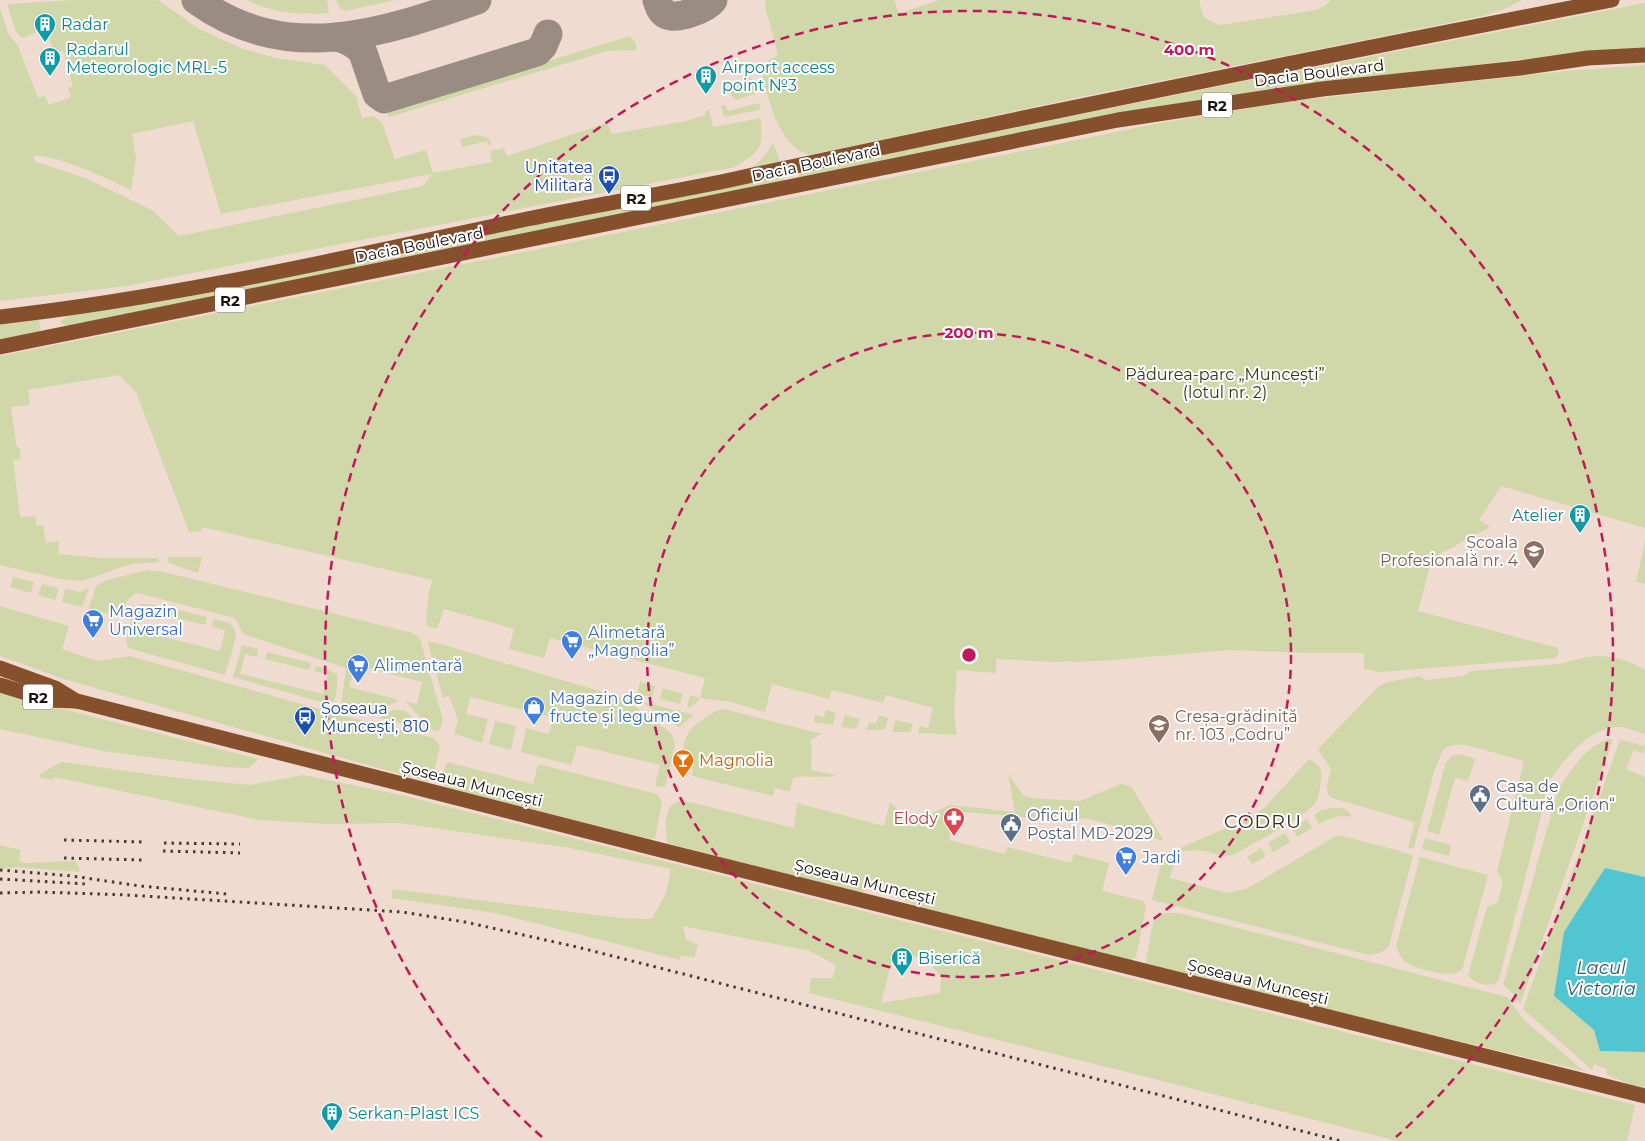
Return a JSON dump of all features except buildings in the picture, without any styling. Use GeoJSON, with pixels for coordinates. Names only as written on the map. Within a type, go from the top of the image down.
{"type":"FeatureCollection","features":[{"type":"Feature","properties":{"kind":"main road","name":"Dacia Boulevard"},"geometry":{"type":"LineString","coordinates":[[0,317],[48,312],[190,289],[1369,47],[1612,0]]}},
{"type":"Feature","properties":{"kind":"main road","name":"Dacia Boulevard"},"geometry":{"type":"LineString","coordinates":[[0,347],[1118,120],[1322,89],[1520,68],[1588,58],[1645,55]]}},
{"type":"Feature","properties":{"kind":"main road"},"geometry":{"type":"LineString","coordinates":[[789,167],[793,186]]}},
{"type":"Feature","properties":{"kind":"main road"},"geometry":{"type":"LineString","coordinates":[[48,312],[52,336]]}},
{"type":"Feature","properties":{"kind":"main road","name":"Șoseaua Muncești"},"geometry":{"type":"LineString","coordinates":[[0,668],[55,688],[77,702]]}},
{"type":"Feature","properties":{"kind":"main road","name":"Șoseaua Muncești"},"geometry":{"type":"LineString","coordinates":[[0,685],[49,700],[77,702],[657,850],[1645,1096]]}},
{"type":"Feature","properties":{"kind":"green space"},"geometry":{"type":"Polygon","coordinates":[[[74,0],[158,0],[199,29],[241,48],[275,58],[325,65],[356,96],[362,118],[373,116],[382,123],[395,159],[426,150],[433,173],[492,162],[490,151],[504,148],[507,156],[607,123],[612,134],[686,121],[706,115],[705,111],[709,110],[713,127],[761,118],[760,143],[759,148],[751,156],[735,167],[126,286],[0,301],[0,8],[8,33],[18,46],[38,98],[45,96],[49,105],[71,97],[68,88],[73,86],[63,50],[53,54],[48,36],[37,32],[22,38],[16,32],[7,4],[74,0]],[[193,121],[132,134],[136,159],[131,190],[71,164],[34,155],[34,161],[85,178],[152,210],[179,236],[423,186],[432,174],[221,214],[193,121]]]}},
{"type":"Feature","properties":{"kind":"green space"},"geometry":{"type":"Polygon","coordinates":[[[246,0],[327,0],[329,13],[306,14],[286,12],[267,8],[246,0]]]}},
{"type":"Feature","properties":{"kind":"green space"},"geometry":{"type":"Polygon","coordinates":[[[336,0],[396,0],[345,11],[340,8],[336,0]]]}},
{"type":"Feature","properties":{"kind":"green space"},"geometry":{"type":"Polygon","coordinates":[[[766,0],[894,0],[899,13],[940,0],[1199,0],[1205,17],[1220,25],[1316,10],[1331,0],[1522,0],[1487,15],[1075,98],[814,154],[806,154],[794,147],[786,138],[774,115],[766,90],[761,69],[762,64],[778,55],[765,6],[766,0]]]}},
{"type":"Feature","properties":{"kind":"green space"},"geometry":{"type":"Polygon","coordinates":[[[1645,3],[1645,49],[1516,60],[1359,78],[799,178],[798,176],[802,171],[1280,74],[1645,3]]]}},
{"type":"Feature","properties":{"kind":"green space"},"geometry":{"type":"Polygon","coordinates":[[[630,36],[636,44],[635,50],[607,51],[389,117],[387,113],[389,109],[630,36]]]}},
{"type":"Feature","properties":{"kind":"green space","name":"Pădurea-parc „Muncești” (lotul nr. 2)"},"geometry":{"type":"Polygon","coordinates":[[[1645,65],[1645,528],[1501,486],[1479,520],[1490,527],[1432,558],[1418,611],[1558,648],[1559,652],[1555,658],[1381,672],[1364,669],[1364,653],[1230,650],[1101,661],[1055,662],[996,659],[996,673],[957,670],[955,711],[957,735],[918,733],[920,726],[928,728],[933,708],[886,695],[883,703],[832,690],[829,699],[772,684],[765,712],[731,702],[700,698],[705,678],[550,638],[544,658],[509,649],[514,629],[444,609],[437,629],[426,625],[428,597],[432,580],[202,527],[201,531],[189,532],[136,392],[119,375],[28,390],[30,405],[11,407],[16,445],[20,449],[21,459],[13,460],[20,517],[35,516],[37,526],[43,525],[46,543],[59,541],[58,554],[101,558],[158,558],[159,562],[131,564],[82,581],[60,579],[0,565],[0,356],[1155,124],[1292,101],[1566,71],[1645,65]]]}},
{"type":"Feature","properties":{"kind":"green space"},"geometry":{"type":"Polygon","coordinates":[[[750,78],[753,80],[757,92],[736,100],[731,95],[729,89],[736,83],[750,78]]]}},
{"type":"Feature","properties":{"kind":"green space"},"geometry":{"type":"Polygon","coordinates":[[[759,103],[761,105],[759,110],[724,117],[721,106],[725,105],[728,111],[759,103]]]}},
{"type":"Feature","properties":{"kind":"green space"},"geometry":{"type":"Polygon","coordinates":[[[475,135],[489,138],[491,144],[488,145],[487,141],[462,147],[460,139],[475,135]]]}},
{"type":"Feature","properties":{"kind":"green space"},"geometry":{"type":"Polygon","coordinates":[[[773,142],[780,161],[779,163],[750,169],[763,157],[773,142]]]}},
{"type":"Feature","properties":{"kind":"green space"},"geometry":{"type":"Polygon","coordinates":[[[782,175],[784,179],[782,184],[66,327],[60,322],[67,316],[782,175]]]}},
{"type":"Feature","properties":{"kind":"green space"},"geometry":{"type":"Polygon","coordinates":[[[39,320],[41,332],[0,341],[0,325],[39,320]]]}},
{"type":"Feature","properties":{"kind":"green space"},"geometry":{"type":"Polygon","coordinates":[[[1645,541],[1645,584],[1636,582],[1645,541]]]}},
{"type":"Feature","properties":{"kind":"green space"},"geometry":{"type":"Polygon","coordinates":[[[167,557],[202,557],[198,573],[169,563],[167,557]]]}},
{"type":"Feature","properties":{"kind":"green space"},"geometry":{"type":"Polygon","coordinates":[[[147,570],[164,572],[413,633],[420,639],[443,720],[440,729],[432,730],[405,701],[417,704],[422,682],[355,665],[349,687],[399,700],[371,714],[341,707],[346,668],[243,634],[235,618],[138,593],[126,603],[123,613],[111,610],[109,614],[89,609],[96,586],[107,580],[147,570]]]}},
{"type":"Feature","properties":{"kind":"green space"},"geometry":{"type":"Polygon","coordinates":[[[13,577],[34,582],[31,593],[10,587],[13,577]]]}},
{"type":"Feature","properties":{"kind":"green space"},"geometry":{"type":"Polygon","coordinates":[[[42,584],[59,588],[55,600],[38,595],[42,584]]]}},
{"type":"Feature","properties":{"kind":"green space"},"geometry":{"type":"Polygon","coordinates":[[[89,588],[82,607],[62,602],[65,589],[80,592],[89,588]]]}},
{"type":"Feature","properties":{"kind":"green space"},"geometry":{"type":"Polygon","coordinates":[[[140,604],[158,605],[157,613],[142,610],[137,630],[220,651],[225,630],[212,627],[214,619],[230,623],[236,637],[225,675],[128,648],[126,640],[134,609],[140,604]]]}},
{"type":"Feature","properties":{"kind":"green space"},"geometry":{"type":"Polygon","coordinates":[[[0,606],[69,626],[62,649],[98,661],[130,656],[348,717],[434,738],[440,746],[433,777],[428,782],[67,680],[0,656],[0,606]]]}},
{"type":"Feature","properties":{"kind":"green space"},"geometry":{"type":"Polygon","coordinates":[[[165,607],[207,617],[205,625],[163,615],[165,607]]]}},
{"type":"Feature","properties":{"kind":"green space"},"geometry":{"type":"Polygon","coordinates":[[[430,641],[623,698],[671,733],[675,745],[665,787],[655,786],[660,765],[577,745],[571,765],[521,752],[526,728],[549,734],[553,717],[470,697],[466,714],[488,719],[482,743],[455,734],[458,720],[449,696],[443,698],[428,643],[430,641]]]}},
{"type":"Feature","properties":{"kind":"green space"},"geometry":{"type":"Polygon","coordinates":[[[242,645],[258,649],[257,657],[245,654],[240,674],[323,694],[328,674],[314,671],[316,666],[332,671],[337,675],[337,690],[334,700],[328,704],[233,677],[242,645]]]}},
{"type":"Feature","properties":{"kind":"green space"},"geometry":{"type":"Polygon","coordinates":[[[267,652],[311,663],[309,670],[265,659],[267,652]]]}},
{"type":"Feature","properties":{"kind":"green space"},"geometry":{"type":"Polygon","coordinates":[[[1599,656],[1623,660],[1645,670],[1645,734],[1619,727],[1608,728],[1598,732],[1579,745],[1550,780],[1499,979],[1495,984],[1480,984],[1468,975],[1487,907],[1498,902],[1503,882],[1497,871],[1524,761],[1467,745],[1446,747],[1434,771],[1414,848],[1408,847],[1415,822],[1332,798],[1328,795],[1327,786],[1331,769],[1318,749],[1379,686],[1388,682],[1420,676],[1425,680],[1463,676],[1471,671],[1559,664],[1599,656]]]}},
{"type":"Feature","properties":{"kind":"green space"},"geometry":{"type":"Polygon","coordinates":[[[640,682],[655,686],[652,697],[637,694],[640,682]]]}},
{"type":"Feature","properties":{"kind":"green space"},"geometry":{"type":"Polygon","coordinates":[[[663,688],[683,694],[680,704],[660,699],[663,688]]]}},
{"type":"Feature","properties":{"kind":"green space"},"geometry":{"type":"Polygon","coordinates":[[[0,693],[259,759],[248,768],[223,767],[103,751],[0,729],[0,693]]]}},
{"type":"Feature","properties":{"kind":"green space"},"geometry":{"type":"Polygon","coordinates":[[[690,695],[700,698],[694,705],[687,708],[690,695]]]}},
{"type":"Feature","properties":{"kind":"green space"},"geometry":{"type":"Polygon","coordinates":[[[640,701],[694,715],[679,727],[640,701]]]}},
{"type":"Feature","properties":{"kind":"green space"},"geometry":{"type":"Polygon","coordinates":[[[397,709],[406,711],[423,728],[380,718],[388,712],[397,709]]]}},
{"type":"Feature","properties":{"kind":"green space"},"geometry":{"type":"Polygon","coordinates":[[[724,709],[822,734],[810,740],[812,751],[811,770],[836,775],[793,778],[790,792],[775,788],[773,796],[692,776],[693,769],[681,765],[686,737],[698,722],[714,712],[724,709]]]}},
{"type":"Feature","properties":{"kind":"green space"},"geometry":{"type":"Polygon","coordinates":[[[826,710],[836,713],[833,725],[814,722],[815,715],[824,717],[826,710]]]}},
{"type":"Feature","properties":{"kind":"green space"},"geometry":{"type":"Polygon","coordinates":[[[845,715],[860,719],[856,729],[841,727],[845,715]]]}},
{"type":"Feature","properties":{"kind":"green space"},"geometry":{"type":"Polygon","coordinates":[[[879,715],[888,718],[885,730],[866,730],[869,722],[876,724],[879,715]]]}},
{"type":"Feature","properties":{"kind":"green space"},"geometry":{"type":"Polygon","coordinates":[[[896,720],[913,724],[910,732],[892,732],[896,720]]]}},
{"type":"Feature","properties":{"kind":"green space"},"geometry":{"type":"Polygon","coordinates":[[[495,721],[516,726],[511,750],[489,744],[495,721]]]}},
{"type":"Feature","properties":{"kind":"green space"},"geometry":{"type":"Polygon","coordinates":[[[1613,739],[1520,1004],[1511,991],[1503,985],[1558,790],[1573,767],[1585,754],[1599,743],[1613,739]]]}},
{"type":"Feature","properties":{"kind":"green space"},"geometry":{"type":"Polygon","coordinates":[[[1620,740],[1645,746],[1644,754],[1634,750],[1626,769],[1645,777],[1645,877],[1604,868],[1554,996],[1594,1030],[1601,1051],[1645,1052],[1645,1088],[1629,1084],[1606,1074],[1607,1069],[1594,1064],[1592,1070],[1523,1009],[1620,740]]]}},
{"type":"Feature","properties":{"kind":"green space"},"geometry":{"type":"Polygon","coordinates":[[[1459,754],[1475,759],[1468,781],[1455,778],[1439,835],[1427,831],[1446,762],[1452,756],[1459,754]]]}},
{"type":"Feature","properties":{"kind":"green space"},"geometry":{"type":"Polygon","coordinates":[[[1309,759],[1319,767],[1321,772],[1317,800],[1311,808],[1233,855],[1222,855],[1204,851],[1175,852],[1168,859],[1175,859],[1170,878],[1227,893],[1246,889],[1338,835],[1397,850],[1413,856],[1389,945],[1383,951],[1369,955],[1152,900],[1161,863],[1166,854],[1247,819],[1264,808],[1309,759]]]}},
{"type":"Feature","properties":{"kind":"green space"},"geometry":{"type":"Polygon","coordinates":[[[62,762],[178,778],[250,785],[303,775],[401,795],[1635,1105],[1627,1141],[1397,1141],[809,993],[811,978],[833,978],[836,965],[810,951],[683,926],[686,940],[698,945],[694,957],[681,956],[680,960],[495,913],[391,898],[393,889],[620,918],[652,919],[666,893],[671,869],[570,848],[400,823],[330,824],[259,820],[54,777],[53,780],[38,777],[43,772],[62,762]],[[894,952],[881,1003],[940,993],[941,976],[924,958],[894,952]]]}},
{"type":"Feature","properties":{"kind":"green space"},"geometry":{"type":"Polygon","coordinates":[[[447,762],[533,784],[538,764],[657,794],[662,802],[655,838],[650,839],[448,788],[442,784],[440,779],[447,762]]]}},
{"type":"Feature","properties":{"kind":"green space"},"geometry":{"type":"Polygon","coordinates":[[[1008,774],[1024,796],[1031,798],[1080,801],[1121,784],[1131,786],[1164,841],[1087,818],[1064,822],[950,811],[947,819],[954,821],[949,840],[1005,854],[1007,847],[1071,863],[1074,854],[1109,863],[1102,891],[1143,901],[1146,907],[1136,957],[1130,961],[914,905],[897,897],[899,887],[870,880],[867,890],[860,893],[667,843],[667,815],[672,805],[677,802],[689,802],[794,828],[797,803],[884,826],[890,802],[914,827],[934,812],[950,805],[1015,812],[1008,774]]]}},
{"type":"Feature","properties":{"kind":"green space"},"geometry":{"type":"Polygon","coordinates":[[[1345,809],[1352,817],[1335,817],[1319,824],[1314,815],[1321,810],[1345,809]]]}},
{"type":"Feature","properties":{"kind":"green space"},"geometry":{"type":"Polygon","coordinates":[[[1307,819],[1312,828],[1297,837],[1292,828],[1307,819]]]}},
{"type":"Feature","properties":{"kind":"green space"},"geometry":{"type":"Polygon","coordinates":[[[1285,833],[1290,842],[1273,852],[1268,843],[1285,833]]]}},
{"type":"Feature","properties":{"kind":"green space"},"geometry":{"type":"Polygon","coordinates":[[[1425,838],[1451,845],[1449,856],[1422,849],[1425,838]]]}},
{"type":"Feature","properties":{"kind":"green space"},"geometry":{"type":"Polygon","coordinates":[[[0,845],[21,850],[19,861],[24,863],[76,861],[80,872],[17,867],[0,869],[0,845]]]}},
{"type":"Feature","properties":{"kind":"green space"},"geometry":{"type":"Polygon","coordinates":[[[1261,848],[1266,856],[1252,864],[1247,857],[1261,848]]]}},
{"type":"Feature","properties":{"kind":"green space"},"geometry":{"type":"Polygon","coordinates":[[[1420,857],[1488,875],[1462,970],[1453,974],[1435,972],[1411,965],[1403,960],[1396,947],[1420,857]]]}},
{"type":"Feature","properties":{"kind":"green space"},"geometry":{"type":"Polygon","coordinates":[[[1166,913],[1179,913],[1507,997],[1524,1020],[1584,1071],[1149,967],[1146,961],[1154,917],[1166,913]]]}},
{"type":"Feature","properties":{"kind":"water","name":"Lacul Victoria"},"geometry":{"type":"Polygon","coordinates":[[[1605,868],[1645,877],[1645,1052],[1600,1051],[1594,1030],[1554,996],[1564,932],[1605,868]]]}},
{"type":"Feature","properties":{"kind":"taxiway"},"geometry":{"type":"LineString","coordinates":[[196,0],[230,20],[265,32],[300,38],[335,37],[370,32],[406,23],[477,0]]}},
{"type":"Feature","properties":{"kind":"taxiway"},"geometry":{"type":"LineString","coordinates":[[657,0],[663,13],[670,16],[690,13],[704,7],[713,0]]}},
{"type":"Feature","properties":{"kind":"taxiway"},"geometry":{"type":"LineString","coordinates":[[337,37],[352,43],[363,53],[377,94],[384,99],[537,52],[543,46],[548,34]]}},
{"type":"Feature","properties":{"kind":"railway"},"geometry":{"type":"LineString","coordinates":[[64,840],[144,842]]}},
{"type":"Feature","properties":{"kind":"railway"},"geometry":{"type":"LineString","coordinates":[[164,843],[240,844]]}},
{"type":"Feature","properties":{"kind":"railway"},"geometry":{"type":"LineString","coordinates":[[163,851],[240,853]]}},
{"type":"Feature","properties":{"kind":"railway"},"geometry":{"type":"LineString","coordinates":[[64,858],[142,860]]}},
{"type":"Feature","properties":{"kind":"railway"},"geometry":{"type":"LineString","coordinates":[[0,870],[72,876],[140,886],[227,894]]}},
{"type":"Feature","properties":{"kind":"railway"},"geometry":{"type":"LineString","coordinates":[[0,879],[87,884]]}},
{"type":"Feature","properties":{"kind":"railway"},"geometry":{"type":"LineString","coordinates":[[0,893],[40,892],[127,895],[402,912],[465,922],[577,947],[1341,1141]]}},
{"type":"Feature","properties":{"kind":"place","name":"Radar"},"geometry":{"type":"Point","coordinates":[45,43]}},
{"type":"Feature","properties":{"kind":"place","name":"Radarul Meteorologic MRL-5"},"geometry":{"type":"Point","coordinates":[50,77]}},
{"type":"Feature","properties":{"kind":"place","name":"Airport access point №3"},"geometry":{"type":"Point","coordinates":[706,95]}},
{"type":"Feature","properties":{"kind":"place","name":"Unitatea Militară"},"geometry":{"type":"Point","coordinates":[609,195]}},
{"type":"Feature","properties":{"kind":"place","name":"Atelier"},"geometry":{"type":"Point","coordinates":[1580,534]}},
{"type":"Feature","properties":{"kind":"place","name":"Școala Profesională nr. 4"},"geometry":{"type":"Point","coordinates":[1534,570]}},
{"type":"Feature","properties":{"kind":"place","name":"Magazin Universal"},"geometry":{"type":"Point","coordinates":[93,639]}},
{"type":"Feature","properties":{"kind":"place","name":"Alimetară „Magnolia”"},"geometry":{"type":"Point","coordinates":[572,660]}},
{"type":"Feature","properties":{"kind":"place","name":"Alimentară"},"geometry":{"type":"Point","coordinates":[358,684]}},
{"type":"Feature","properties":{"kind":"place","name":"Magazin de fructe și legume"},"geometry":{"type":"Point","coordinates":[534,726]}},
{"type":"Feature","properties":{"kind":"place","name":"Șoseaua Muncești, 810"},"geometry":{"type":"Point","coordinates":[305,736]}},
{"type":"Feature","properties":{"kind":"place","name":"Creșa-grădiniță nr. 103 „Codru”"},"geometry":{"type":"Point","coordinates":[1159,744]}},
{"type":"Feature","properties":{"kind":"place","name":"Magnolia"},"geometry":{"type":"Point","coordinates":[683,779]}},
{"type":"Feature","properties":{"kind":"place","name":"Casa de Cultură „Orion“"},"geometry":{"type":"Point","coordinates":[1480,814]}},
{"type":"Feature","properties":{"kind":"place","name":"Elody"},"geometry":{"type":"Point","coordinates":[954,837]}},
{"type":"Feature","properties":{"kind":"place","name":"Oficiul Poștal MD-2029"},"geometry":{"type":"Point","coordinates":[1011,843]}},
{"type":"Feature","properties":{"kind":"place","name":"Jardi"},"geometry":{"type":"Point","coordinates":[1126,876]}},
{"type":"Feature","properties":{"kind":"place","name":"Biserică"},"geometry":{"type":"Point","coordinates":[902,977]}},
{"type":"Feature","properties":{"kind":"place","name":"Serkan-Plast ICS"},"geometry":{"type":"Point","coordinates":[332,1132]}},
{"type":"Feature","properties":{"kind":"district","name":"CODRU"},"geometry":{"type":"Point","coordinates":[1263,821]}}]}
